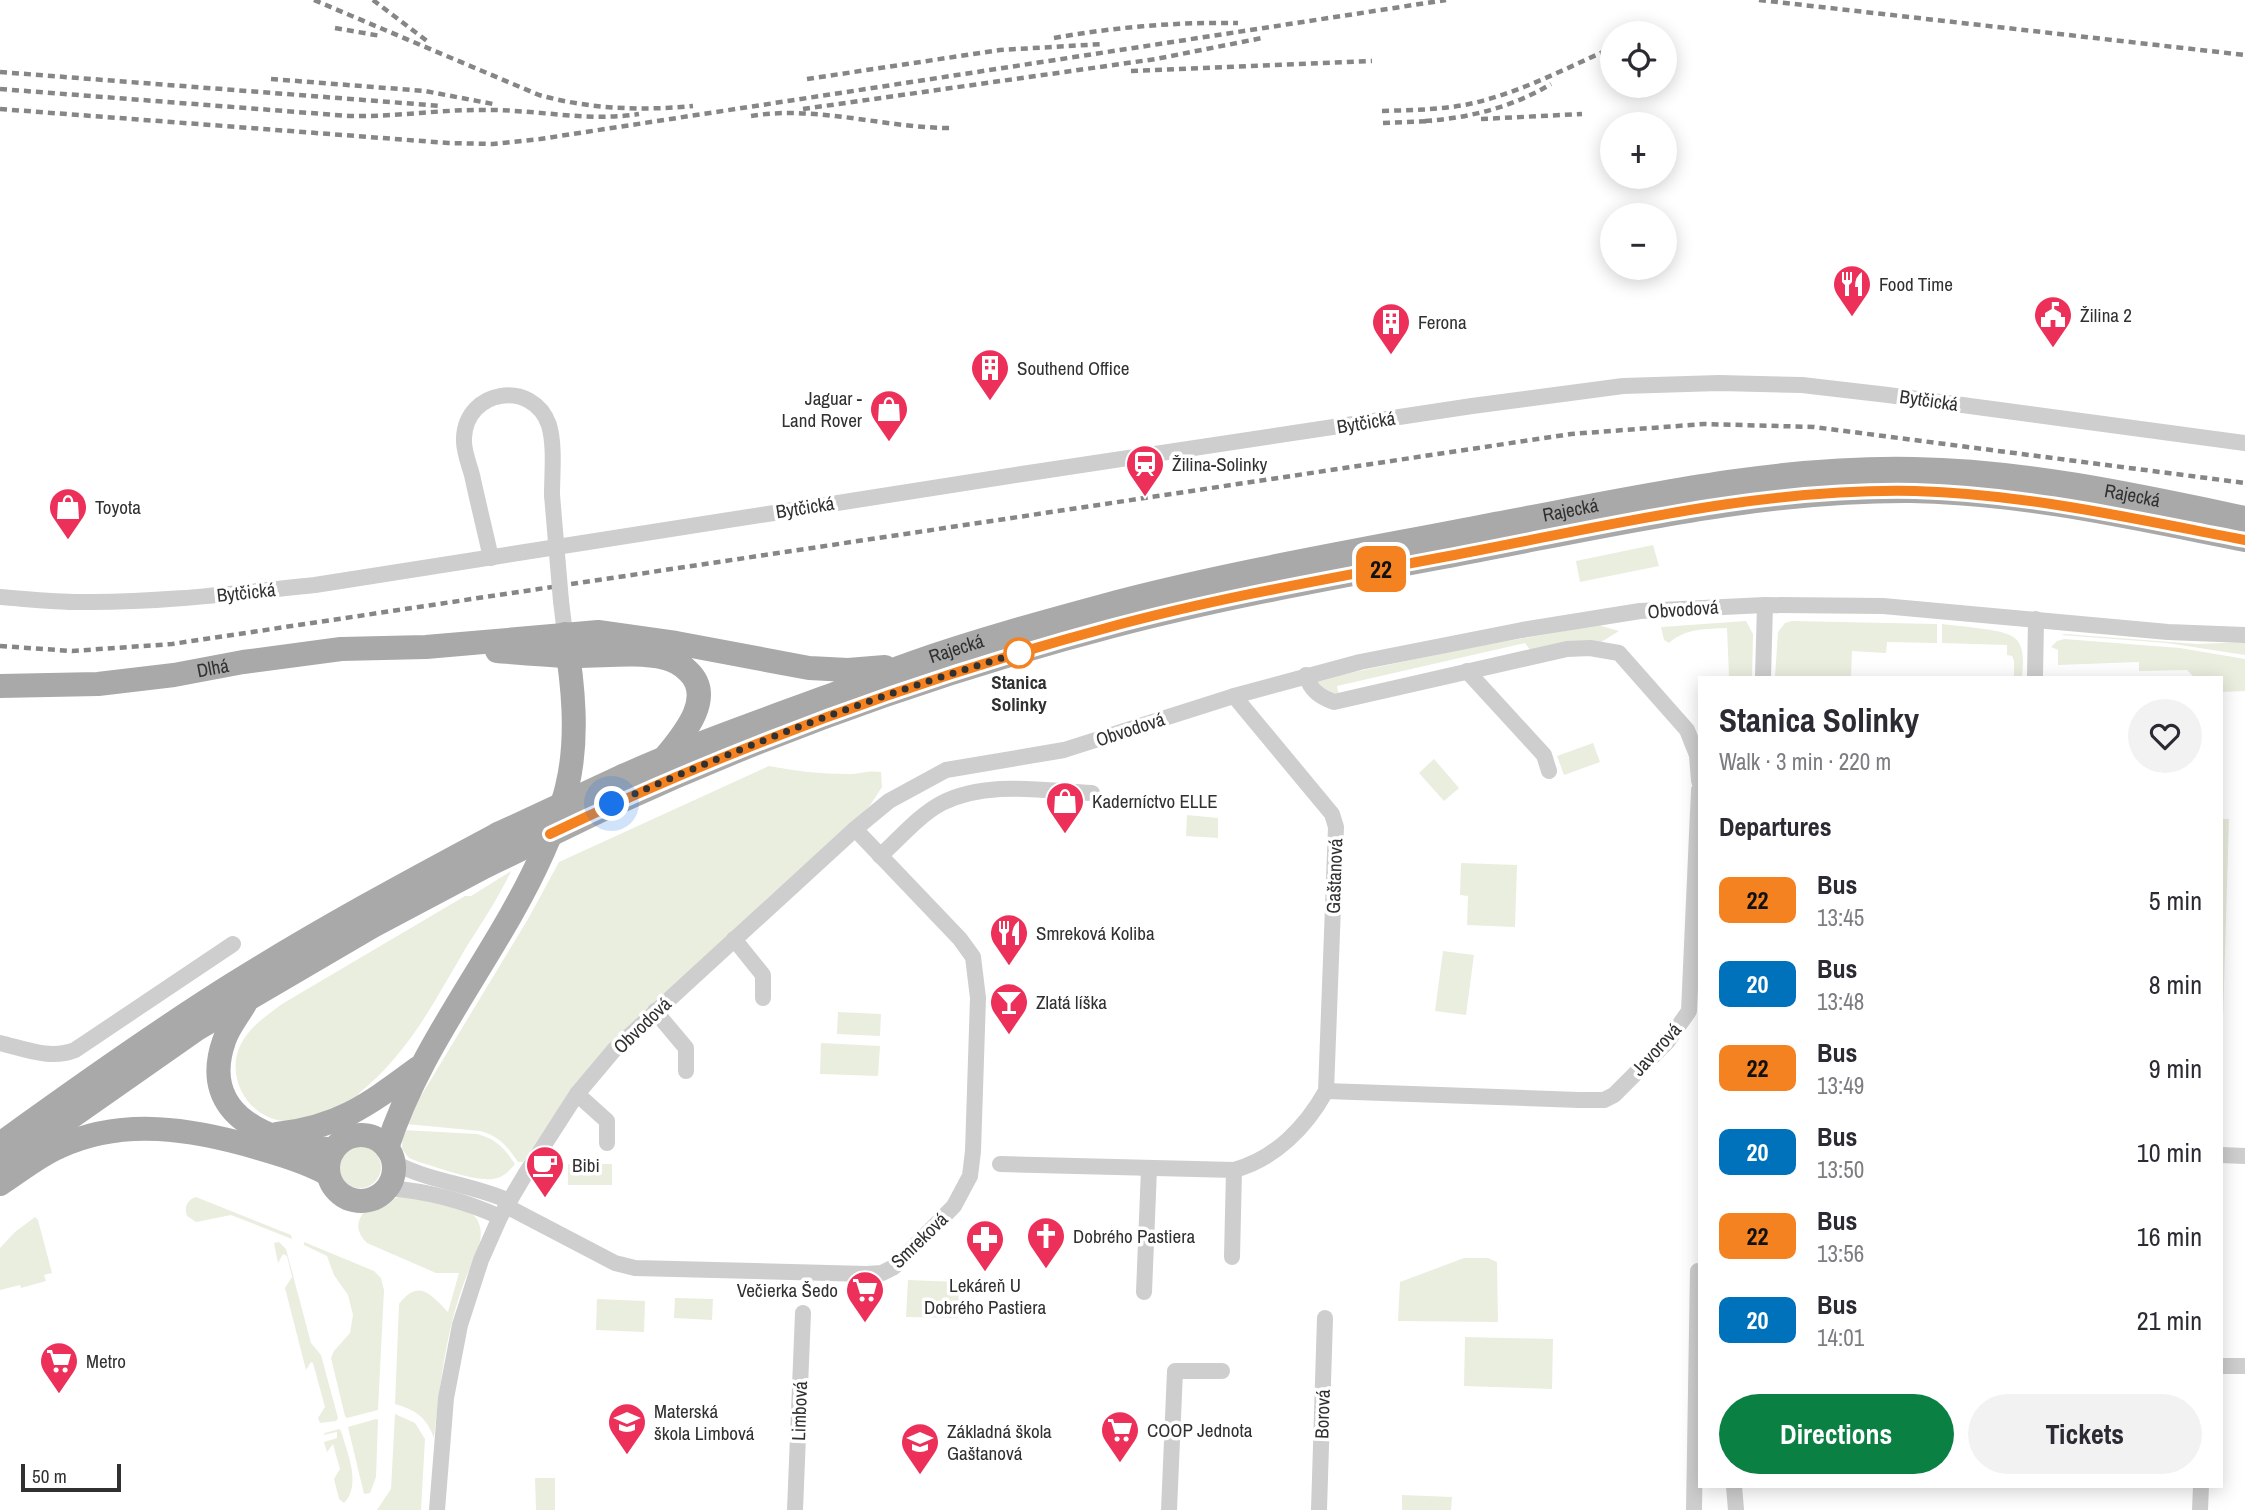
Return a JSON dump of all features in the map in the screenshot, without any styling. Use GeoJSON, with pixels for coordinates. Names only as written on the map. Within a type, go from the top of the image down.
{"type":"FeatureCollection","features":[{"type":"Feature","properties":{"kind":"main road","name":"Rajecká"},"geometry":{"type":"LineString","coordinates":[[911,675],[1080,612],[1219,578],[1667,492],[1789,474],[1913,469],[2005,475],[2115,491],[2245,518]]}},
{"type":"Feature","properties":{"kind":"main road","name":"Rajecká"},"geometry":{"type":"LineString","coordinates":[[911,675],[1222,600],[1668,514],[1802,495],[1913,491],[2014,498],[2123,515],[2245,540]]}},
{"type":"Feature","properties":{"kind":"main road"},"geometry":{"type":"LineString","coordinates":[[567,645],[618,633],[809,668],[911,675]]}},
{"type":"Feature","properties":{"kind":"main road"},"geometry":{"type":"LineString","coordinates":[[567,645],[666,659],[682,665],[693,676],[698,690],[698,705],[683,735],[666,756]]}},
{"type":"Feature","properties":{"kind":"main road"},"geometry":{"type":"LineString","coordinates":[[390,1155],[377,1139],[363,1135],[351,1136],[341,1141],[333,1150],[329,1157],[328,1174],[337,1192],[356,1201],[367,1201],[388,1188],[393,1175],[390,1155],[395,1123],[422,1065],[511,915],[555,822],[567,788],[572,754],[567,645]]}},
{"type":"Feature","properties":{"kind":"main road","name":"Dlhá"},"geometry":{"type":"LineString","coordinates":[[0,686],[98,684],[341,649],[567,645]]}},
{"type":"Feature","properties":{"kind":"main road"},"geometry":{"type":"LineString","coordinates":[[0,1144],[139,1045],[234,983],[362,907],[498,834],[666,756],[867,682],[911,675]]}},
{"type":"Feature","properties":{"kind":"main road"},"geometry":{"type":"LineString","coordinates":[[0,1167],[197,1029],[373,926],[612,804],[781,734],[911,675]]}},
{"type":"Feature","properties":{"kind":"main road"},"geometry":{"type":"LineString","coordinates":[[247,1000],[224,1038],[218,1060],[219,1082],[227,1102],[240,1118],[256,1129],[297,1145],[333,1150]]}},
{"type":"Feature","properties":{"kind":"main road"},"geometry":{"type":"LineString","coordinates":[[363,1135],[383,1115],[422,1065]]}},
{"type":"Feature","properties":{"kind":"main road"},"geometry":{"type":"LineString","coordinates":[[270,1135],[327,1125],[350,1115],[422,1065]]}},
{"type":"Feature","properties":{"kind":"main road"},"geometry":{"type":"LineString","coordinates":[[0,1184],[58,1147],[103,1132],[133,1128],[187,1131],[235,1141],[294,1158],[328,1174]]}},
{"type":"Feature","properties":{"kind":"street","name":"Bytčická"},"geometry":{"type":"LineString","coordinates":[[0,597],[79,602],[205,596],[315,585],[1472,405],[1623,386],[1719,383],[1835,388],[2245,443]]}},
{"type":"Feature","properties":{"kind":"street"},"geometry":{"type":"LineString","coordinates":[[491,558],[464,441],[470,415],[481,403],[495,396],[514,395],[530,402],[541,411],[549,425],[552,495],[567,645]]}},
{"type":"Feature","properties":{"kind":"street"},"geometry":{"type":"LineString","coordinates":[[1763,676],[1765,605]]}},
{"type":"Feature","properties":{"kind":"street","name":"Obvodová"},"geometry":{"type":"LineString","coordinates":[[437,1510],[446,1398],[454,1350],[470,1289],[505,1208],[577,1094],[614,1050],[855,829],[889,801],[946,770],[1064,750],[1306,675],[1435,646],[1604,617],[1680,608],[1765,605],[1922,608],[2168,632],[2245,635]]}},
{"type":"Feature","properties":{"kind":"street"},"geometry":{"type":"LineString","coordinates":[[2035,676],[2036,620]]}},
{"type":"Feature","properties":{"kind":"street"},"geometry":{"type":"LineString","coordinates":[[1306,675],[1308,685],[1321,697],[1334,702],[1567,649],[1590,648],[1619,653],[1687,730],[1697,755],[1698,768]]}},
{"type":"Feature","properties":{"kind":"street"},"geometry":{"type":"LineString","coordinates":[[1467,671],[1544,755],[1549,771]]}},
{"type":"Feature","properties":{"kind":"street","name":"Gaštanová"},"geometry":{"type":"LineString","coordinates":[[1234,696],[1332,814],[1336,827],[1326,1091]]}},
{"type":"Feature","properties":{"kind":"street"},"geometry":{"type":"LineString","coordinates":[[880,856],[923,816],[964,794],[987,790],[1093,793]]}},
{"type":"Feature","properties":{"kind":"street","name":"Javorová"},"geometry":{"type":"LineString","coordinates":[[1326,1091],[1579,1100],[1604,1100],[1614,1095],[1668,1041],[1689,1010],[1698,812]]}},
{"type":"Feature","properties":{"kind":"street","name":"Smreková"},"geometry":{"type":"LineString","coordinates":[[505,1208],[615,1263],[635,1268],[867,1274],[882,1273],[901,1261],[954,1206],[970,1176],[973,1151],[978,999],[970,951],[855,829]]}},
{"type":"Feature","properties":{"kind":"street"},"geometry":{"type":"LineString","coordinates":[[734,939],[763,975],[763,998]]}},
{"type":"Feature","properties":{"kind":"street"},"geometry":{"type":"LineString","coordinates":[[2,1043],[47,1054],[61,1054],[75,1049],[233,944]]}},
{"type":"Feature","properties":{"kind":"street"},"geometry":{"type":"LineString","coordinates":[[655,1011],[686,1048],[686,1071]]}},
{"type":"Feature","properties":{"kind":"street"},"geometry":{"type":"LineString","coordinates":[[1000,1164],[1234,1170],[1269,1156],[1314,1114],[1326,1091]]}},
{"type":"Feature","properties":{"kind":"street"},"geometry":{"type":"LineString","coordinates":[[577,1094],[607,1121],[607,1143]]}},
{"type":"Feature","properties":{"kind":"street"},"geometry":{"type":"LineString","coordinates":[[390,1155],[411,1172],[486,1191],[505,1208]]}},
{"type":"Feature","properties":{"kind":"street"},"geometry":{"type":"LineString","coordinates":[[2223,1155],[2245,1156]]}},
{"type":"Feature","properties":{"kind":"street"},"geometry":{"type":"LineString","coordinates":[[1144,1292],[1149,1169]]}},
{"type":"Feature","properties":{"kind":"street"},"geometry":{"type":"LineString","coordinates":[[1232,1258],[1234,1170]]}},
{"type":"Feature","properties":{"kind":"street"},"geometry":{"type":"LineString","coordinates":[[388,1188],[412,1189],[474,1205],[505,1208]]}},
{"type":"Feature","properties":{"kind":"street"},"geometry":{"type":"LineString","coordinates":[[1693,1510],[1698,1270]]}},
{"type":"Feature","properties":{"kind":"street","name":"Limbová"},"geometry":{"type":"LineString","coordinates":[[795,1510],[803,1313]]}},
{"type":"Feature","properties":{"kind":"street","name":"Borová"},"geometry":{"type":"LineString","coordinates":[[1319,1510],[1325,1318]]}},
{"type":"Feature","properties":{"kind":"street"},"geometry":{"type":"LineString","coordinates":[[2223,1366],[2243,1366]]}},
{"type":"Feature","properties":{"kind":"street"},"geometry":{"type":"LineString","coordinates":[[1169,1510],[1175,1371],[1222,1371]]}},
{"type":"Feature","properties":{"kind":"street"},"geometry":{"type":"LineString","coordinates":[[1734,1488],[1736,1510]]}},
{"type":"Feature","properties":{"kind":"street"},"geometry":{"type":"LineString","coordinates":[[2200,1510],[2201,1488]]}},
{"type":"Feature","properties":{"kind":"shaded area"},"geometry":{"type":"Polygon","coordinates":[[[1653,545],[1659,566],[1580,582],[1576,561],[1653,545]]]}},
{"type":"Feature","properties":{"kind":"shaded area"},"geometry":{"type":"Polygon","coordinates":[[[1746,621],[1753,634],[1752,676],[1729,676],[1727,628],[1689,632],[1669,643],[1664,640],[1661,627],[1746,621]]]}},
{"type":"Feature","properties":{"kind":"shaded area"},"geometry":{"type":"Polygon","coordinates":[[[1785,623],[1937,624],[1937,643],[1887,642],[1886,653],[1852,651],[1851,676],[1775,676],[1778,632],[1785,623]]]}},
{"type":"Feature","properties":{"kind":"shaded area"},"geometry":{"type":"Polygon","coordinates":[[[1942,624],[1993,630],[2012,636],[2021,648],[2022,676],[2014,676],[2014,661],[2012,656],[2007,655],[2007,645],[1942,643],[1942,624]]]}},
{"type":"Feature","properties":{"kind":"shaded area"},"geometry":{"type":"Polygon","coordinates":[[[1598,625],[1619,631],[1598,644],[1530,650],[1525,643],[1337,686],[1339,696],[1321,688],[1317,680],[1458,650],[1598,625]]]}},
{"type":"Feature","properties":{"kind":"shaded area"},"geometry":{"type":"Polygon","coordinates":[[[2061,635],[2197,644],[2245,642],[2245,655],[2167,643],[2061,635]]]}},
{"type":"Feature","properties":{"kind":"shaded area"},"geometry":{"type":"Polygon","coordinates":[[[2064,639],[2180,648],[2245,659],[2245,691],[2223,692],[2223,676],[2193,676],[2187,670],[2139,671],[2139,662],[2058,665],[2058,650],[2051,647],[2064,639]]]}},
{"type":"Feature","properties":{"kind":"shaded area"},"geometry":{"type":"Polygon","coordinates":[[[1593,743],[1600,762],[1564,775],[1557,756],[1593,743]]]}},
{"type":"Feature","properties":{"kind":"shaded area"},"geometry":{"type":"Polygon","coordinates":[[[1434,759],[1459,788],[1444,801],[1419,773],[1434,759]]]}},
{"type":"Feature","properties":{"kind":"shaded area"},"geometry":{"type":"Polygon","coordinates":[[[769,766],[828,773],[881,772],[882,787],[869,807],[616,1038],[569,1093],[523,1162],[518,1162],[502,1142],[487,1133],[406,1124],[559,862],[769,766]]]}},
{"type":"Feature","properties":{"kind":"shaded area"},"geometry":{"type":"Polygon","coordinates":[[[1187,815],[1218,818],[1218,838],[1186,836],[1187,815]]]}},
{"type":"Feature","properties":{"kind":"shaded area"},"geometry":{"type":"Polygon","coordinates":[[[2223,819],[2229,819],[2223,1018],[2223,819]]]}},
{"type":"Feature","properties":{"kind":"shaded area"},"geometry":{"type":"Polygon","coordinates":[[[1461,863],[1517,865],[1515,927],[1467,925],[1468,896],[1460,895],[1461,863]]]}},
{"type":"Feature","properties":{"kind":"shaded area"},"geometry":{"type":"Polygon","coordinates":[[[511,871],[418,1028],[391,1063],[358,1094],[361,1099],[324,1114],[294,1121],[270,1118],[248,1101],[236,1076],[236,1063],[246,1036],[258,1023],[282,1004],[511,871]]]}},
{"type":"Feature","properties":{"kind":"shaded area"},"geometry":{"type":"Polygon","coordinates":[[[1443,951],[1474,955],[1466,1015],[1435,1011],[1443,951]]]}},
{"type":"Feature","properties":{"kind":"shaded area"},"geometry":{"type":"Polygon","coordinates":[[[838,1012],[881,1014],[880,1036],[837,1034],[838,1012]]]}},
{"type":"Feature","properties":{"kind":"shaded area"},"geometry":{"type":"Polygon","coordinates":[[[821,1043],[880,1046],[878,1076],[820,1074],[821,1043]]]}},
{"type":"Feature","properties":{"kind":"shaded area"},"geometry":{"type":"Polygon","coordinates":[[[403,1130],[484,1136],[499,1145],[515,1164],[502,1176],[489,1179],[447,1171],[409,1158],[402,1149],[403,1130]]]}},
{"type":"Feature","properties":{"kind":"shaded area"},"geometry":{"type":"Polygon","coordinates":[[[360,1146],[375,1152],[381,1167],[375,1182],[360,1188],[345,1182],[339,1167],[345,1152],[360,1146]]]}},
{"type":"Feature","properties":{"kind":"shaded area"},"geometry":{"type":"Polygon","coordinates":[[[568,1164],[612,1164],[612,1185],[568,1185],[568,1164]]]}},
{"type":"Feature","properties":{"kind":"shaded area"},"geometry":{"type":"Polygon","coordinates":[[[401,1196],[469,1212],[478,1220],[481,1230],[479,1245],[458,1299],[448,1338],[434,1438],[420,1416],[395,1404],[399,1304],[406,1296],[419,1291],[430,1295],[448,1312],[459,1273],[436,1273],[363,1239],[359,1231],[362,1214],[401,1196]]]}},
{"type":"Feature","properties":{"kind":"shaded area"},"geometry":{"type":"Polygon","coordinates":[[[196,1197],[291,1235],[292,1239],[231,1215],[196,1222],[187,1216],[186,1210],[188,1202],[196,1197]]]}},
{"type":"Feature","properties":{"kind":"shaded area"},"geometry":{"type":"Polygon","coordinates":[[[35,1217],[52,1273],[44,1275],[46,1281],[0,1290],[0,1248],[35,1217]]]}},
{"type":"Feature","properties":{"kind":"shaded area"},"geometry":{"type":"Polygon","coordinates":[[[279,1242],[286,1249],[311,1343],[321,1355],[338,1418],[336,1421],[320,1423],[318,1418],[325,1407],[313,1363],[311,1362],[306,1370],[285,1288],[292,1277],[287,1256],[283,1254],[278,1263],[274,1243],[279,1242]]]}},
{"type":"Feature","properties":{"kind":"shaded area"},"geometry":{"type":"Polygon","coordinates":[[[304,1242],[374,1271],[381,1278],[384,1290],[378,1410],[347,1418],[345,1416],[331,1358],[350,1333],[353,1315],[348,1295],[334,1275],[327,1256],[304,1245],[304,1242]]]}},
{"type":"Feature","properties":{"kind":"shaded area"},"geometry":{"type":"Polygon","coordinates":[[[1464,1258],[1488,1258],[1497,1262],[1498,1322],[1398,1321],[1400,1282],[1464,1258]]]}},
{"type":"Feature","properties":{"kind":"shaded area"},"geometry":{"type":"Polygon","coordinates":[[[908,1280],[959,1282],[958,1318],[906,1317],[908,1280]]]}},
{"type":"Feature","properties":{"kind":"shaded area"},"geometry":{"type":"Polygon","coordinates":[[[675,1298],[713,1299],[712,1320],[674,1318],[675,1298]]]}},
{"type":"Feature","properties":{"kind":"shaded area"},"geometry":{"type":"Polygon","coordinates":[[[597,1299],[645,1301],[644,1332],[596,1330],[597,1299]]]}},
{"type":"Feature","properties":{"kind":"shaded area"},"geometry":{"type":"Polygon","coordinates":[[[1465,1337],[1553,1339],[1552,1389],[1464,1386],[1465,1337]]]}},
{"type":"Feature","properties":{"kind":"shaded area"},"geometry":{"type":"Polygon","coordinates":[[[395,1414],[415,1423],[425,1439],[421,1510],[377,1510],[391,1489],[395,1414]]]}},
{"type":"Feature","properties":{"kind":"shaded area"},"geometry":{"type":"Polygon","coordinates":[[[376,1419],[376,1477],[370,1493],[364,1494],[348,1427],[376,1419]]]}},
{"type":"Feature","properties":{"kind":"shaded area"},"geometry":{"type":"Polygon","coordinates":[[[339,1429],[353,1478],[349,1496],[344,1503],[339,1499],[334,1479],[340,1469],[333,1444],[327,1452],[324,1442],[337,1438],[337,1432],[323,1435],[339,1429]]]}},
{"type":"Feature","properties":{"kind":"shaded area"},"geometry":{"type":"Polygon","coordinates":[[[535,1478],[555,1478],[555,1510],[536,1510],[535,1478]]]}},
{"type":"Feature","properties":{"kind":"shaded area"},"geometry":{"type":"Polygon","coordinates":[[[1402,1495],[1452,1497],[1451,1510],[1402,1510],[1402,1495]]]}},
{"type":"Feature","properties":{"kind":"railway"},"geometry":{"type":"LineString","coordinates":[[314,0],[539,95],[615,108],[693,106]]}},
{"type":"Feature","properties":{"kind":"railway"},"geometry":{"type":"LineString","coordinates":[[373,0],[427,41]]}},
{"type":"Feature","properties":{"kind":"railway"},"geometry":{"type":"LineString","coordinates":[[0,109],[448,143],[493,144],[1446,0]]}},
{"type":"Feature","properties":{"kind":"railway"},"geometry":{"type":"LineString","coordinates":[[1759,0],[2245,55]]}},
{"type":"Feature","properties":{"kind":"railway"},"geometry":{"type":"LineString","coordinates":[[1054,38],[1146,26],[1238,23]]}},
{"type":"Feature","properties":{"kind":"railway"},"geometry":{"type":"LineString","coordinates":[[335,28],[381,36]]}},
{"type":"Feature","properties":{"kind":"railway"},"geometry":{"type":"LineString","coordinates":[[803,109],[1156,59],[1262,38]]}},
{"type":"Feature","properties":{"kind":"railway"},"geometry":{"type":"LineString","coordinates":[[807,79],[1000,50],[1103,44]]}},
{"type":"Feature","properties":{"kind":"railway"},"geometry":{"type":"LineString","coordinates":[[1382,111],[1444,108],[1483,101],[1540,81],[1600,54]]}},
{"type":"Feature","properties":{"kind":"railway"},"geometry":{"type":"LineString","coordinates":[[1131,71],[1372,61]]}},
{"type":"Feature","properties":{"kind":"railway"},"geometry":{"type":"LineString","coordinates":[[0,72],[442,106]]}},
{"type":"Feature","properties":{"kind":"railway"},"geometry":{"type":"LineString","coordinates":[[271,79],[425,91],[493,104]]}},
{"type":"Feature","properties":{"kind":"railway"},"geometry":{"type":"LineString","coordinates":[[1425,121],[1490,110],[1551,84]]}},
{"type":"Feature","properties":{"kind":"railway"},"geometry":{"type":"LineString","coordinates":[[0,89],[349,116],[471,110],[601,117],[639,114]]}},
{"type":"Feature","properties":{"kind":"railway"},"geometry":{"type":"LineString","coordinates":[[751,116],[801,113],[950,128]]}},
{"type":"Feature","properties":{"kind":"railway"},"geometry":{"type":"LineString","coordinates":[[1481,119],[1582,114]]}},
{"type":"Feature","properties":{"kind":"railway"},"geometry":{"type":"LineString","coordinates":[[1383,123],[1432,121]]}},
{"type":"Feature","properties":{"kind":"railway"},"geometry":{"type":"LineString","coordinates":[[0,646],[72,651],[172,644],[1571,434],[1704,424],[1814,427],[2245,483]]}},
{"type":"Feature","properties":{"kind":"bus line","name":"22"},"geometry":{"type":"LineString","coordinates":[[550,834],[670,778],[793,729],[913,685],[1004,657],[1113,626],[1222,600],[1668,514],[1802,495],[1913,491],[2057,503],[2245,540]]}},
{"type":"Feature","properties":{"kind":"place","name":"Food Time"},"geometry":{"type":"Point","coordinates":[1852,318]}},
{"type":"Feature","properties":{"kind":"place","name":"Žilina 2"},"geometry":{"type":"Point","coordinates":[2053,349]}},
{"type":"Feature","properties":{"kind":"place","name":"Ferona"},"geometry":{"type":"Point","coordinates":[1391,356]}},
{"type":"Feature","properties":{"kind":"place","name":"Southend Office"},"geometry":{"type":"Point","coordinates":[990,402]}},
{"type":"Feature","properties":{"kind":"place","name":"Jaguar - Land Rover"},"geometry":{"type":"Point","coordinates":[889,443]}},
{"type":"Feature","properties":{"kind":"place","name":"Žilina-Solinky"},"geometry":{"type":"Point","coordinates":[1145,498]}},
{"type":"Feature","properties":{"kind":"place","name":"Toyota"},"geometry":{"type":"Point","coordinates":[68,541]}},
{"type":"Feature","properties":{"kind":"place","name":"Stanica Solinky"},"geometry":{"type":"Point","coordinates":[1019,653]}},
{"type":"Feature","properties":{"kind":"place","name":"Kaderníctvo ELLE"},"geometry":{"type":"Point","coordinates":[1065,835]}},
{"type":"Feature","properties":{"kind":"place","name":"Smreková Koliba"},"geometry":{"type":"Point","coordinates":[1009,967]}},
{"type":"Feature","properties":{"kind":"place","name":"Zlatá líška"},"geometry":{"type":"Point","coordinates":[1009,1036]}},
{"type":"Feature","properties":{"kind":"place","name":"Bibi"},"geometry":{"type":"Point","coordinates":[545,1199]}},
{"type":"Feature","properties":{"kind":"place","name":"Dobrého Pastiera"},"geometry":{"type":"Point","coordinates":[1046,1270]}},
{"type":"Feature","properties":{"kind":"place","name":"Lekáreň U Dobrého Pastiera"},"geometry":{"type":"Point","coordinates":[985,1273]}},
{"type":"Feature","properties":{"kind":"place","name":"Večierka Šedo"},"geometry":{"type":"Point","coordinates":[865,1324]}},
{"type":"Feature","properties":{"kind":"place","name":"Metro"},"geometry":{"type":"Point","coordinates":[59,1395]}},
{"type":"Feature","properties":{"kind":"place","name":"Materská škola Limbová"},"geometry":{"type":"Point","coordinates":[627,1456]}},
{"type":"Feature","properties":{"kind":"place","name":"COOP Jednota"},"geometry":{"type":"Point","coordinates":[1120,1464]}},
{"type":"Feature","properties":{"kind":"place","name":"Základná škola Gaštanová"},"geometry":{"type":"Point","coordinates":[920,1476]}},
{"type":"Feature","properties":{"kind":"route"},"geometry":{"type":"LineString","coordinates":[[612,804],[793,729],[913,685],[1026,651],[1019,653]]}}]}
